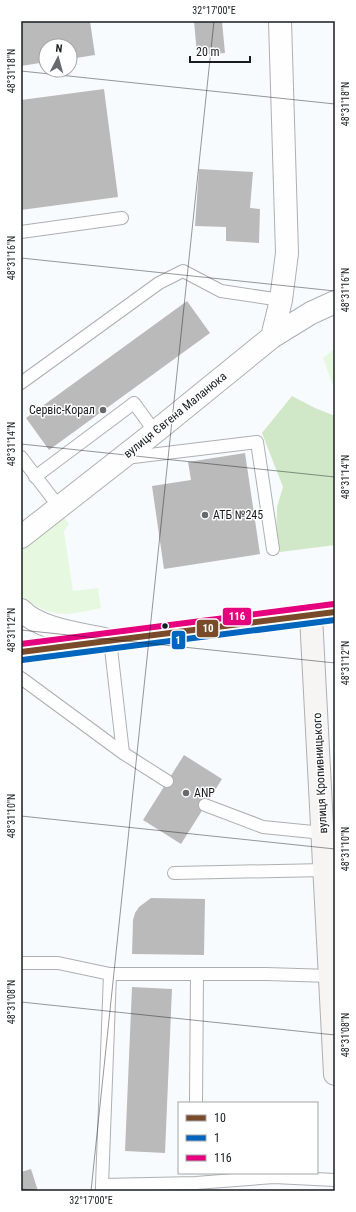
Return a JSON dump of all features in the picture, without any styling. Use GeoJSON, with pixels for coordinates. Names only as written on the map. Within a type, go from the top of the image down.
{"type":"FeatureCollection","features":[{"type":"Feature","properties":{"kind":"main road"},"geometry":{"type":"LineString","coordinates":[[21,652],[335,612]]}},
{"type":"Feature","properties":{"kind":"main road","name":"вулиця Кропивницького"},"geometry":{"type":"LineString","coordinates":[[311,616],[335,1074]]}},
{"type":"Feature","properties":{"kind":"street"},"geometry":{"type":"LineString","coordinates":[[272,337],[280,300],[287,253],[280,21]]}},
{"type":"Feature","properties":{"kind":"street","name":"вулиця Євгена Маланюка"},"geometry":{"type":"LineString","coordinates":[[21,536],[155,432],[272,337],[310,313],[335,302]]}},
{"type":"Feature","properties":{"kind":"street"},"geometry":{"type":"LineString","coordinates":[[21,610],[38,622],[60,629],[110,640]]}},
{"type":"Feature","properties":{"kind":"lane"},"geometry":{"type":"LineString","coordinates":[[21,232],[122,218]]}},
{"type":"Feature","properties":{"kind":"lane"},"geometry":{"type":"LineString","coordinates":[[21,383],[159,283],[183,271],[221,291],[280,300]]}},
{"type":"Feature","properties":{"kind":"lane"},"geometry":{"type":"LineString","coordinates":[[36,477],[134,403],[155,432]]}},
{"type":"Feature","properties":{"kind":"lane"},"geometry":{"type":"LineString","coordinates":[[120,459],[257,442],[273,549]]}},
{"type":"Feature","properties":{"kind":"lane"},"geometry":{"type":"LineString","coordinates":[[21,457],[59,507]]}},
{"type":"Feature","properties":{"kind":"lane"},"geometry":{"type":"LineString","coordinates":[[110,640],[123,753]]}},
{"type":"Feature","properties":{"kind":"lane"},"geometry":{"type":"LineString","coordinates":[[21,678],[123,753],[167,781]]}},
{"type":"Feature","properties":{"kind":"lane"},"geometry":{"type":"LineString","coordinates":[[205,805],[263,827],[323,833]]}},
{"type":"Feature","properties":{"kind":"lane"},"geometry":{"type":"LineString","coordinates":[[174,873],[325,870]]}},
{"type":"Feature","properties":{"kind":"lane"},"geometry":{"type":"LineString","coordinates":[[21,963],[58,963],[110,974],[266,974],[331,976]]}},
{"type":"Feature","properties":{"kind":"lane"},"geometry":{"type":"LineString","coordinates":[[110,974],[102,1188],[274,1177],[335,1180]]}},
{"type":"Feature","properties":{"kind":"lane"},"geometry":{"type":"LineString","coordinates":[[196,1102],[197,975]]}},
{"type":"Feature","properties":{"kind":"green space"},"geometry":{"type":"Polygon","coordinates":[[[335,349],[335,392],[323,358],[335,349]]]}},
{"type":"Feature","properties":{"kind":"green space"},"geometry":{"type":"Polygon","coordinates":[[[292,396],[335,416],[335,545],[280,552],[276,542],[277,507],[283,487],[262,433],[292,396]]]}},
{"type":"Feature","properties":{"kind":"green space"},"geometry":{"type":"Polygon","coordinates":[[[61,514],[69,524],[64,531],[73,591],[98,588],[101,608],[61,614],[42,609],[21,595],[21,548],[61,514]]]}},
{"type":"Feature","properties":{"kind":"building"},"geometry":{"type":"Polygon","coordinates":[[[21,21],[90,21],[95,55],[78,58],[78,38],[38,38],[38,63],[21,66],[21,21]]]}},
{"type":"Feature","properties":{"kind":"building"},"geometry":{"type":"Polygon","coordinates":[[[194,21],[222,21],[225,53],[197,55],[194,21]]]}},
{"type":"Feature","properties":{"kind":"building"},"geometry":{"type":"Polygon","coordinates":[[[104,89],[118,197],[21,210],[21,100],[104,89]]]}},
{"type":"Feature","properties":{"kind":"building"},"geometry":{"type":"Polygon","coordinates":[[[199,169],[253,172],[250,208],[260,209],[259,243],[226,241],[226,227],[195,226],[199,169]]]}},
{"type":"Feature","properties":{"kind":"building"},"geometry":{"type":"Polygon","coordinates":[[[187,301],[210,333],[49,450],[26,418],[187,301]]]}},
{"type":"Feature","properties":{"kind":"building","name":"АТБ №245"},"geometry":{"type":"Polygon","coordinates":[[[245,453],[260,554],[164,569],[152,486],[191,480],[188,462],[245,453]]]}},
{"type":"Feature","properties":{"kind":"building","name":"ANP"},"geometry":{"type":"Polygon","coordinates":[[[184,755],[222,779],[181,844],[143,820],[184,755]]]}},
{"type":"Feature","properties":{"kind":"building"},"geometry":{"type":"Polygon","coordinates":[[[151,898],[205,899],[204,955],[132,954],[133,920],[135,913],[139,907],[151,898]]]}},
{"type":"Feature","properties":{"kind":"building"},"geometry":{"type":"Polygon","coordinates":[[[132,987],[172,989],[165,1153],[125,1151],[132,987]]]}},
{"type":"Feature","properties":{"kind":"building"},"geometry":{"type":"Polygon","coordinates":[[[31,1169],[38,1191],[21,1191],[21,1172],[31,1169]]]}},
{"type":"Feature","properties":{"kind":"transit line","name":"116"},"geometry":{"type":"LineString","coordinates":[[21,644],[334,604]]}},
{"type":"Feature","properties":{"kind":"transit line","name":"10"},"geometry":{"type":"LineString","coordinates":[[21,652],[335,612]]}},
{"type":"Feature","properties":{"kind":"transit line","name":"1"},"geometry":{"type":"LineString","coordinates":[[22,660],[335,620]]}},
{"type":"Feature","properties":{"kind":"place","name":"Сервіс-Корал"},"geometry":{"type":"Point","coordinates":[103,410]}},
{"type":"Feature","properties":{"kind":"place","name":"АТБ №245"},"geometry":{"type":"Point","coordinates":[205,515]}},
{"type":"Feature","properties":{"kind":"place","name":"ANP"},"geometry":{"type":"Point","coordinates":[186,793]}}]}
